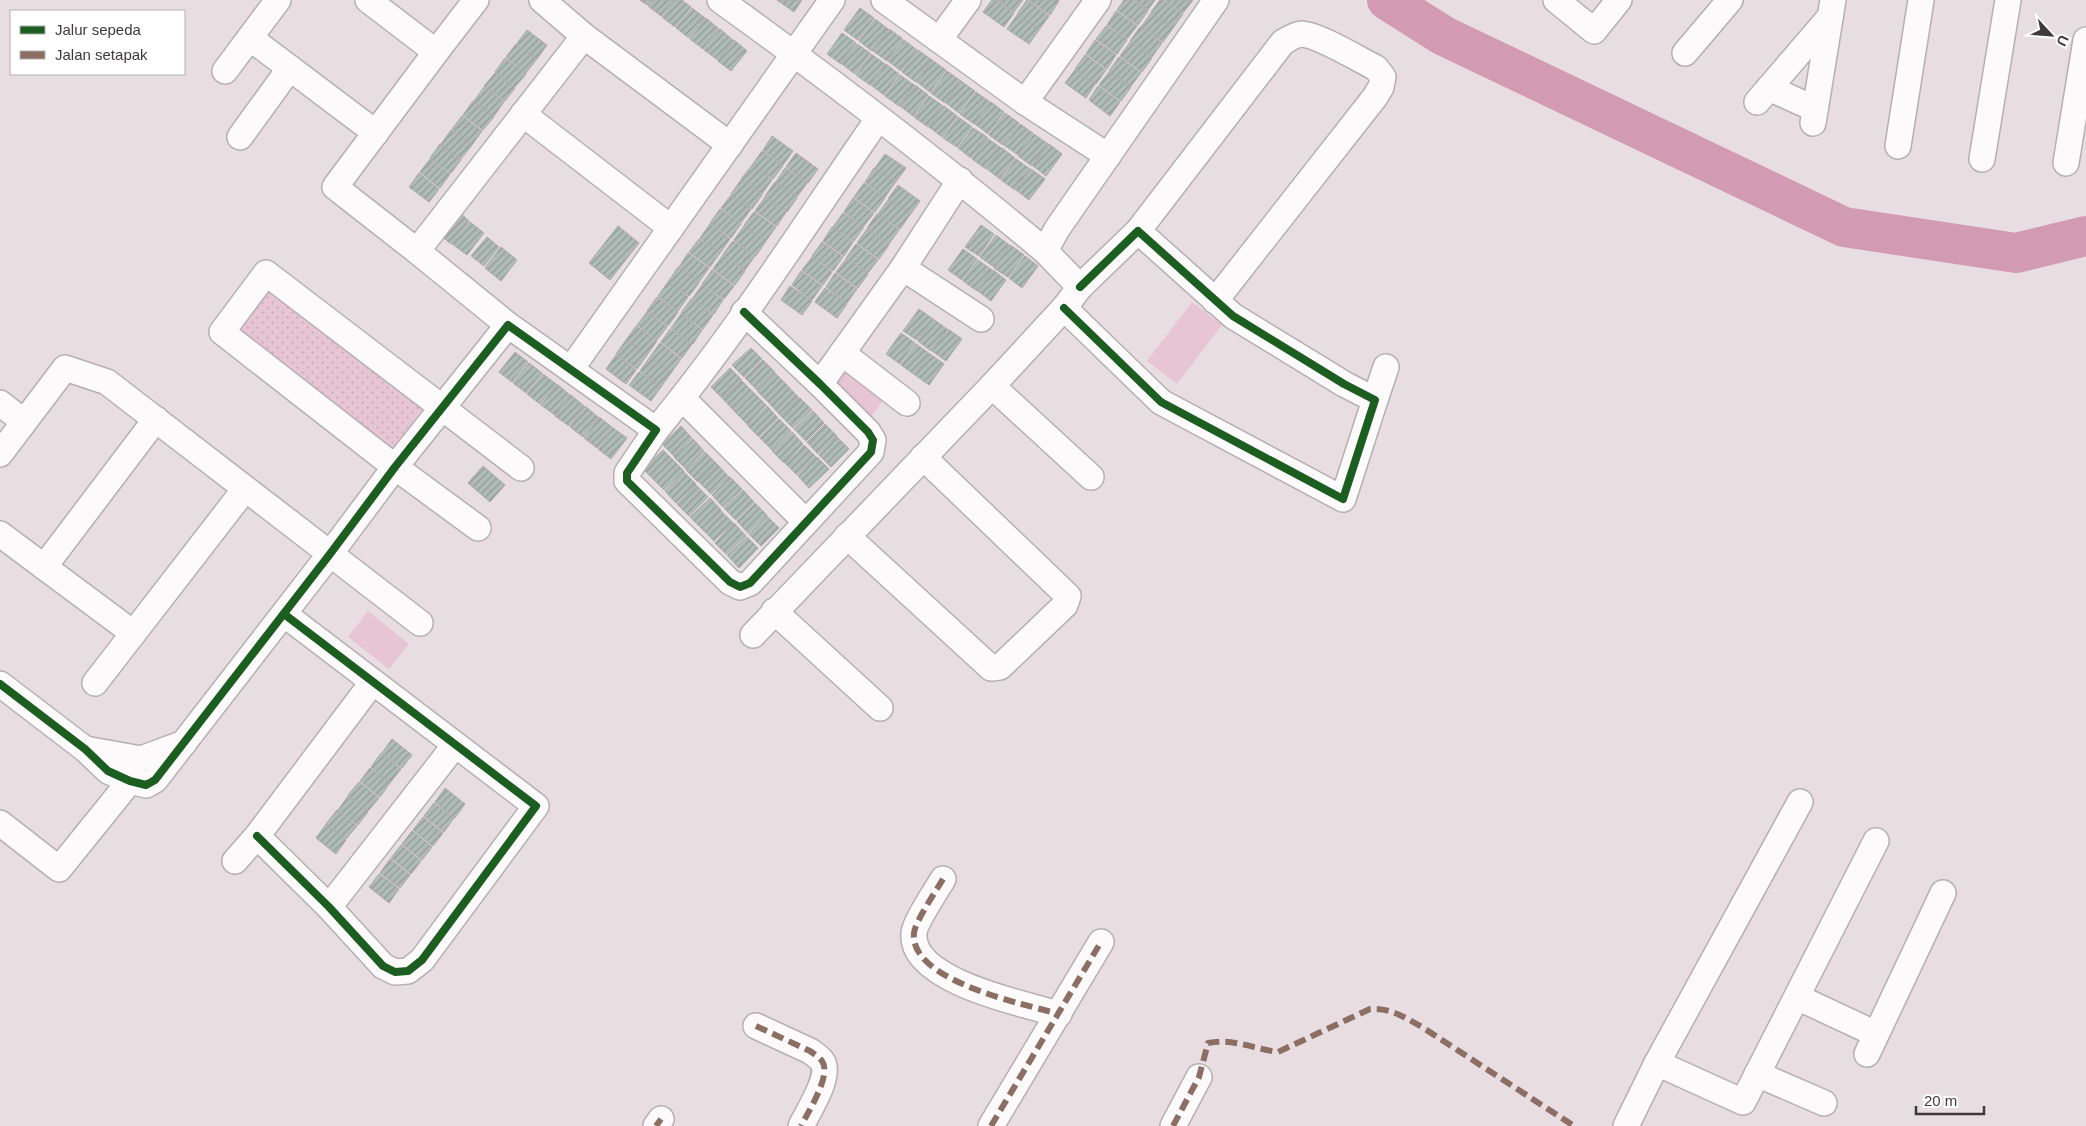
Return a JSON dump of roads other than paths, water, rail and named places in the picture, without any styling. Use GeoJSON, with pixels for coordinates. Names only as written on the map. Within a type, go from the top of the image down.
{"type":"FeatureCollection","features":[{"type":"Feature","properties":{"kind":"street"},"geometry":{"type":"LineString","coordinates":[[226,71],[278,0]]}},
{"type":"Feature","properties":{"kind":"street"},"geometry":{"type":"LineString","coordinates":[[368,0],[436,52]]}},
{"type":"Feature","properties":{"kind":"street"},"geometry":{"type":"LineString","coordinates":[[476,0],[335,187],[508,325],[656,430]]}},
{"type":"Feature","properties":{"kind":"street"},"geometry":{"type":"LineString","coordinates":[[542,0],[584,36],[730,145]]}},
{"type":"Feature","properties":{"kind":"street"},"geometry":{"type":"LineString","coordinates":[[720,0],[960,180],[1045,251],[1080,287]]}},
{"type":"Feature","properties":{"kind":"street"},"geometry":{"type":"LineString","coordinates":[[571,369],[832,0]]}},
{"type":"Feature","properties":{"kind":"street"},"geometry":{"type":"LineString","coordinates":[[884,0],[1025,102],[1108,156]]}},
{"type":"Feature","properties":{"kind":"street"},"geometry":{"type":"LineString","coordinates":[[939,40],[968,0]]}},
{"type":"Feature","properties":{"kind":"street"},"geometry":{"type":"LineString","coordinates":[[1025,102],[1098,0]]}},
{"type":"Feature","properties":{"kind":"street"},"geometry":{"type":"LineString","coordinates":[[1045,251],[1057,229],[1216,0]]}},
{"type":"Feature","properties":{"kind":"street"},"geometry":{"type":"LineString","coordinates":[[1556,0],[1594,31],[1619,0]]}},
{"type":"Feature","properties":{"kind":"street"},"geometry":{"type":"LineString","coordinates":[[1685,53],[1730,0]]}},
{"type":"Feature","properties":{"kind":"street"},"geometry":{"type":"LineString","coordinates":[[1898,146],[1921,0]]}},
{"type":"Feature","properties":{"kind":"street"},"geometry":{"type":"LineString","coordinates":[[1982,159],[2008,0]]}},
{"type":"Feature","properties":{"kind":"street"},"geometry":{"type":"LineString","coordinates":[[1832,8],[1814,116],[1762,95],[1832,8]]}},
{"type":"Feature","properties":{"kind":"street"},"geometry":{"type":"LineString","coordinates":[[753,635],[992,386],[1064,308],[1080,287],[1138,231],[1284,42],[1292,36],[1300,34],[1314,38],[1376,68],[1383,77],[1376,97],[1215,301]]}},
{"type":"Feature","properties":{"kind":"street"},"geometry":{"type":"LineString","coordinates":[[417,251],[584,36]]}},
{"type":"Feature","properties":{"kind":"street"},"geometry":{"type":"LineString","coordinates":[[250,38],[376,133]]}},
{"type":"Feature","properties":{"kind":"street"},"geometry":{"type":"LineString","coordinates":[[2066,163],[2086,40]]}},
{"type":"Feature","properties":{"kind":"street"},"geometry":{"type":"LineString","coordinates":[[240,136],[290,68]]}},
{"type":"Feature","properties":{"kind":"street"},"geometry":{"type":"LineString","coordinates":[[523,114],[671,228]]}},
{"type":"Feature","properties":{"kind":"street"},"geometry":{"type":"LineString","coordinates":[[744,312],[820,384],[868,432],[873,440],[871,452],[750,583],[740,588],[730,582],[627,481],[627,473],[656,430],[682,398],[744,312],[878,119]]}},
{"type":"Feature","properties":{"kind":"street"},"geometry":{"type":"LineString","coordinates":[[820,384],[903,268],[960,180]]}},
{"type":"Feature","properties":{"kind":"street"},"geometry":{"type":"LineString","coordinates":[[1138,231],[1233,316],[1344,384],[1375,400]]}},
{"type":"Feature","properties":{"kind":"street"},"geometry":{"type":"LineString","coordinates":[[903,268],[981,319]]}},
{"type":"Feature","properties":{"kind":"street"},"geometry":{"type":"LineString","coordinates":[[478,528],[222,332],[266,273],[521,468]]}},
{"type":"Feature","properties":{"kind":"street"},"geometry":{"type":"LineString","coordinates":[[1064,308],[1161,402],[1343,499],[1386,367]]}},
{"type":"Feature","properties":{"kind":"street"},"geometry":{"type":"LineString","coordinates":[[0,684],[85,749],[108,772],[146,785],[155,780],[330,554],[395,466],[443,409],[508,325]]}},
{"type":"Feature","properties":{"kind":"street"},"geometry":{"type":"LineString","coordinates":[[842,353],[907,403]]}},
{"type":"Feature","properties":{"kind":"street"},"geometry":{"type":"LineString","coordinates":[[0,454],[65,368],[107,382],[420,623]]}},
{"type":"Feature","properties":{"kind":"street"},"geometry":{"type":"LineString","coordinates":[[992,386],[1091,477]]}},
{"type":"Feature","properties":{"kind":"street"},"geometry":{"type":"LineString","coordinates":[[682,398],[806,522]]}},
{"type":"Feature","properties":{"kind":"street"},"geometry":{"type":"LineString","coordinates":[[0,403],[24,422]]}},
{"type":"Feature","properties":{"kind":"street"},"geometry":{"type":"LineString","coordinates":[[44,567],[156,419]]}},
{"type":"Feature","properties":{"kind":"street"},"geometry":{"type":"LineString","coordinates":[[847,536],[991,668],[1000,667],[1065,604],[1068,596],[923,457]]}},
{"type":"Feature","properties":{"kind":"street"},"geometry":{"type":"LineString","coordinates":[[95,683],[245,489]]}},
{"type":"Feature","properties":{"kind":"street"},"geometry":{"type":"LineString","coordinates":[[0,534],[133,633]]}},
{"type":"Feature","properties":{"kind":"street"},"geometry":{"type":"LineString","coordinates":[[774,611],[880,708]]}},
{"type":"Feature","properties":{"kind":"street"},"geometry":{"type":"LineString","coordinates":[[257,836],[329,907],[383,966],[395,972],[408,971],[422,960],[536,806],[372,683],[284,614]]}},
{"type":"Feature","properties":{"kind":"street"},"geometry":{"type":"LineString","coordinates":[[235,861],[257,836],[372,683]]}},
{"type":"Feature","properties":{"kind":"street"},"geometry":{"type":"LineString","coordinates":[[85,749],[141,759],[184,743]]}},
{"type":"Feature","properties":{"kind":"street"},"geometry":{"type":"LineString","coordinates":[[329,907],[455,745]]}},
{"type":"Feature","properties":{"kind":"street"},"geometry":{"type":"LineString","coordinates":[[0,823],[59,869],[130,781]]}},
{"type":"Feature","properties":{"kind":"street"},"geometry":{"type":"LineString","coordinates":[[1626,1126],[1657,1063],[1800,802]]}},
{"type":"Feature","properties":{"kind":"street"},"geometry":{"type":"LineString","coordinates":[[1657,1063],[1743,1102],[1876,841]]}},
{"type":"Feature","properties":{"kind":"street"},"geometry":{"type":"LineString","coordinates":[[943,879],[914,932],[915,948],[923,958],[935,969],[962,985],[1059,1014]]}},
{"type":"Feature","properties":{"kind":"street"},"geometry":{"type":"LineString","coordinates":[[1797,997],[1871,1044],[1943,893]]}},
{"type":"Feature","properties":{"kind":"street"},"geometry":{"type":"LineString","coordinates":[[991,1126],[1101,942]]}},
{"type":"Feature","properties":{"kind":"street"},"geometry":{"type":"LineString","coordinates":[[756,1026],[810,1051],[818,1056],[824,1066],[825,1077],[802,1126]]}},
{"type":"Feature","properties":{"kind":"street"},"geometry":{"type":"LineString","coordinates":[[1758,1074],[1824,1103]]}},
{"type":"Feature","properties":{"kind":"street"},"geometry":{"type":"LineString","coordinates":[[1173,1126],[1199,1077]]}},
{"type":"Feature","properties":{"kind":"waterway"},"geometry":{"type":"LineString","coordinates":[[1387,0],[1444,36],[1844,227],[2016,253],[2086,236]]}}]}
